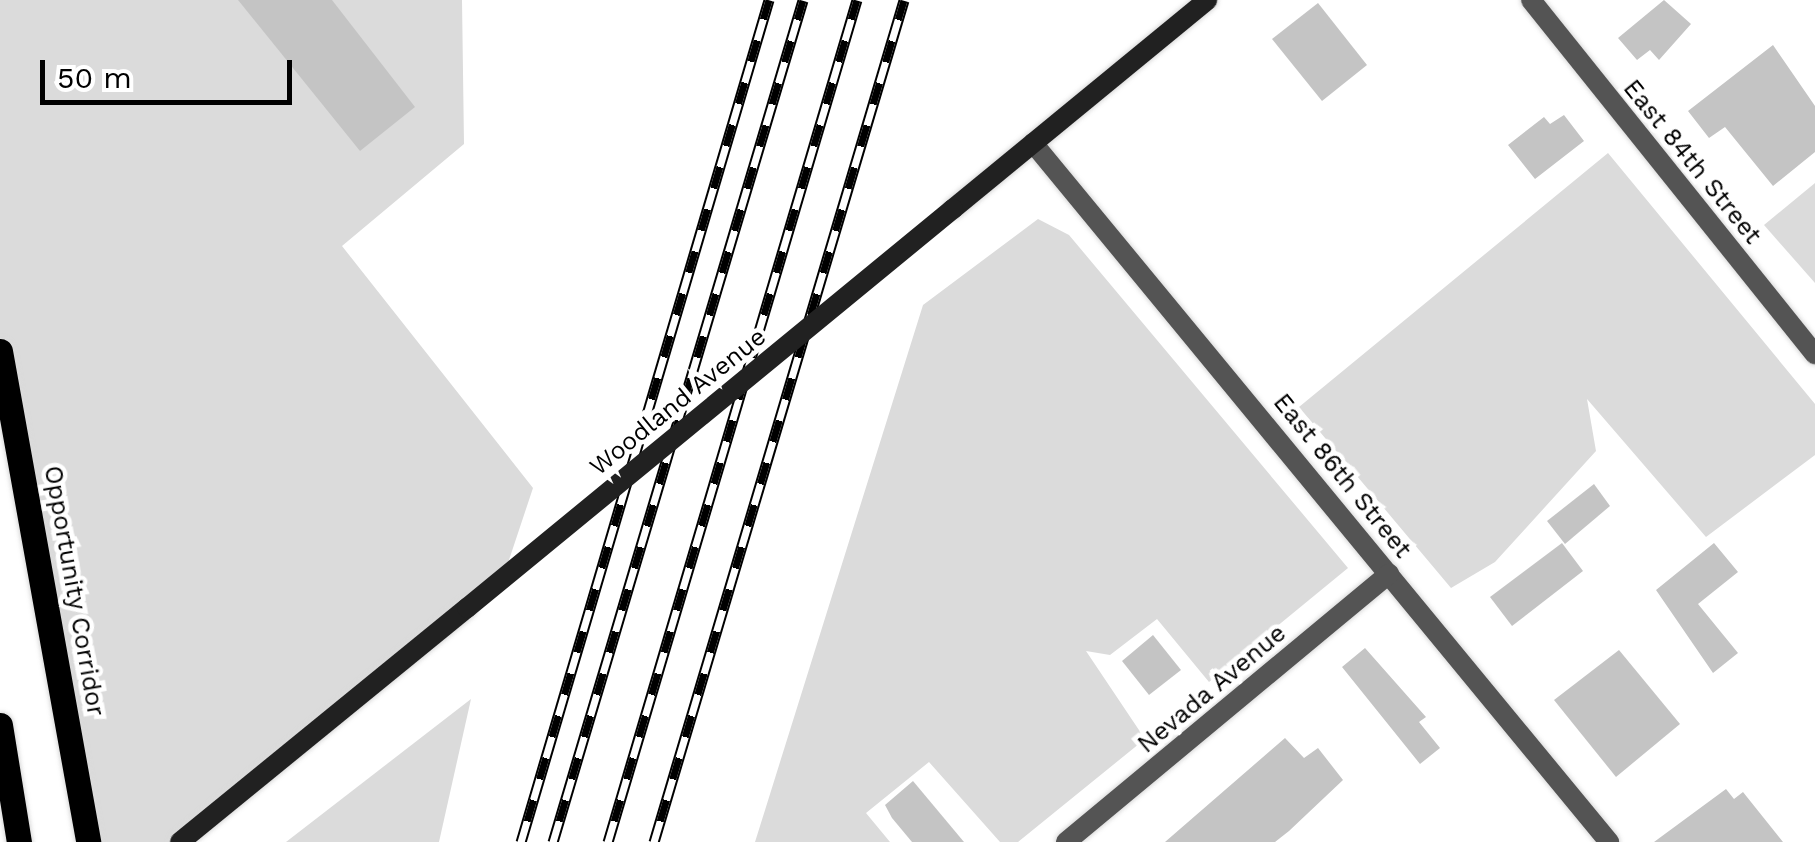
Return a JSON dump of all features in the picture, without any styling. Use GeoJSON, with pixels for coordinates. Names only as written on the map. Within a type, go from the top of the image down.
{"type":"FeatureCollection","features":[{"type":"Feature","properties":{"kind":"main road","name":"Woodland Avenue"},"geometry":{"type":"LineString","coordinates":[[180,842],[1207,0]]}},
{"type":"Feature","properties":{"kind":"main road","name":"Opportunity Corridor"},"geometry":{"type":"LineString","coordinates":[[0,351],[88,842]]}},
{"type":"Feature","properties":{"kind":"main road"},"geometry":{"type":"LineString","coordinates":[[0,724],[19,842]]}},
{"type":"Feature","properties":{"kind":"street","name":"East 84th Street"},"geometry":{"type":"LineString","coordinates":[[1531,0],[1815,354]]}},
{"type":"Feature","properties":{"kind":"street","name":"East 86th Street"},"geometry":{"type":"LineString","coordinates":[[1034,143],[1609,842]]}},
{"type":"Feature","properties":{"kind":"street","name":"Nevada Avenue"},"geometry":{"type":"LineString","coordinates":[[1066,842],[1389,574]]}},
{"type":"Feature","properties":{"kind":"shaded area"},"geometry":{"type":"Polygon","coordinates":[[[0,0],[462,0],[464,144],[342,246],[533,488],[503,578],[180,842],[88,842],[0,351],[0,0]]]}},
{"type":"Feature","properties":{"kind":"shaded area"},"geometry":{"type":"Polygon","coordinates":[[[1608,153],[1815,404],[1815,455],[1706,537],[1587,399],[1596,451],[1495,562],[1451,588],[1299,407],[1608,153]]]}},
{"type":"Feature","properties":{"kind":"shaded area"},"geometry":{"type":"Polygon","coordinates":[[[1815,183],[1815,283],[1764,225],[1815,183]]]}},
{"type":"Feature","properties":{"kind":"shaded area"},"geometry":{"type":"Polygon","coordinates":[[[1038,219],[1069,235],[1348,568],[1209,682],[1157,619],[1110,655],[1086,651],[1145,739],[1018,842],[1000,842],[929,762],[866,813],[890,842],[755,842],[923,305],[1038,219]]]}},
{"type":"Feature","properties":{"kind":"shaded area"},"geometry":{"type":"Polygon","coordinates":[[[471,699],[439,842],[286,842],[471,699]]]}},
{"type":"Feature","properties":{"kind":"building"},"geometry":{"type":"Polygon","coordinates":[[[238,0],[332,0],[415,107],[360,151],[238,0]]]}},
{"type":"Feature","properties":{"kind":"building"},"geometry":{"type":"Polygon","coordinates":[[[1664,0],[1691,24],[1659,60],[1650,50],[1637,60],[1618,38],[1664,0]]]}},
{"type":"Feature","properties":{"kind":"building"},"geometry":{"type":"Polygon","coordinates":[[[1318,3],[1367,65],[1322,101],[1272,39],[1318,3]]]}},
{"type":"Feature","properties":{"kind":"building"},"geometry":{"type":"Polygon","coordinates":[[[1773,45],[1815,106],[1815,152],[1773,186],[1725,127],[1709,138],[1688,111],[1773,45]]]}},
{"type":"Feature","properties":{"kind":"building"},"geometry":{"type":"Polygon","coordinates":[[[1564,115],[1584,141],[1535,179],[1508,145],[1544,117],[1550,124],[1564,115]]]}},
{"type":"Feature","properties":{"kind":"building"},"geometry":{"type":"Polygon","coordinates":[[[1594,484],[1610,506],[1565,544],[1547,521],[1594,484]]]}},
{"type":"Feature","properties":{"kind":"building"},"geometry":{"type":"Polygon","coordinates":[[[1562,543],[1583,571],[1512,626],[1490,597],[1562,543]]]}},
{"type":"Feature","properties":{"kind":"building"},"geometry":{"type":"Polygon","coordinates":[[[1714,543],[1738,572],[1698,604],[1738,653],[1713,673],[1656,590],[1714,543]]]}},
{"type":"Feature","properties":{"kind":"building"},"geometry":{"type":"Polygon","coordinates":[[[1153,635],[1181,670],[1149,695],[1122,661],[1153,635]]]}},
{"type":"Feature","properties":{"kind":"building"},"geometry":{"type":"Polygon","coordinates":[[[1365,648],[1426,717],[1419,722],[1440,748],[1420,764],[1342,667],[1365,648]]]}},
{"type":"Feature","properties":{"kind":"building"},"geometry":{"type":"Polygon","coordinates":[[[1619,650],[1680,724],[1616,777],[1554,700],[1619,650]]]}},
{"type":"Feature","properties":{"kind":"building"},"geometry":{"type":"Polygon","coordinates":[[[1285,738],[1304,758],[1318,748],[1343,780],[1289,831],[1275,842],[1165,842],[1285,738]]]}},
{"type":"Feature","properties":{"kind":"building"},"geometry":{"type":"Polygon","coordinates":[[[913,781],[964,842],[912,842],[885,805],[913,781]]]}},
{"type":"Feature","properties":{"kind":"building"},"geometry":{"type":"Polygon","coordinates":[[[1726,789],[1734,799],[1743,792],[1783,842],[1654,842],[1726,789]]]}},
{"type":"Feature","properties":{"kind":"railway"},"geometry":{"type":"LineString","coordinates":[[521,842],[769,0]]}},
{"type":"Feature","properties":{"kind":"railway"},"geometry":{"type":"LineString","coordinates":[[553,842],[803,0]]}},
{"type":"Feature","properties":{"kind":"railway"},"geometry":{"type":"LineString","coordinates":[[608,842],[857,0]]}},
{"type":"Feature","properties":{"kind":"railway"},"geometry":{"type":"LineString","coordinates":[[654,842],[904,0]]}}]}
